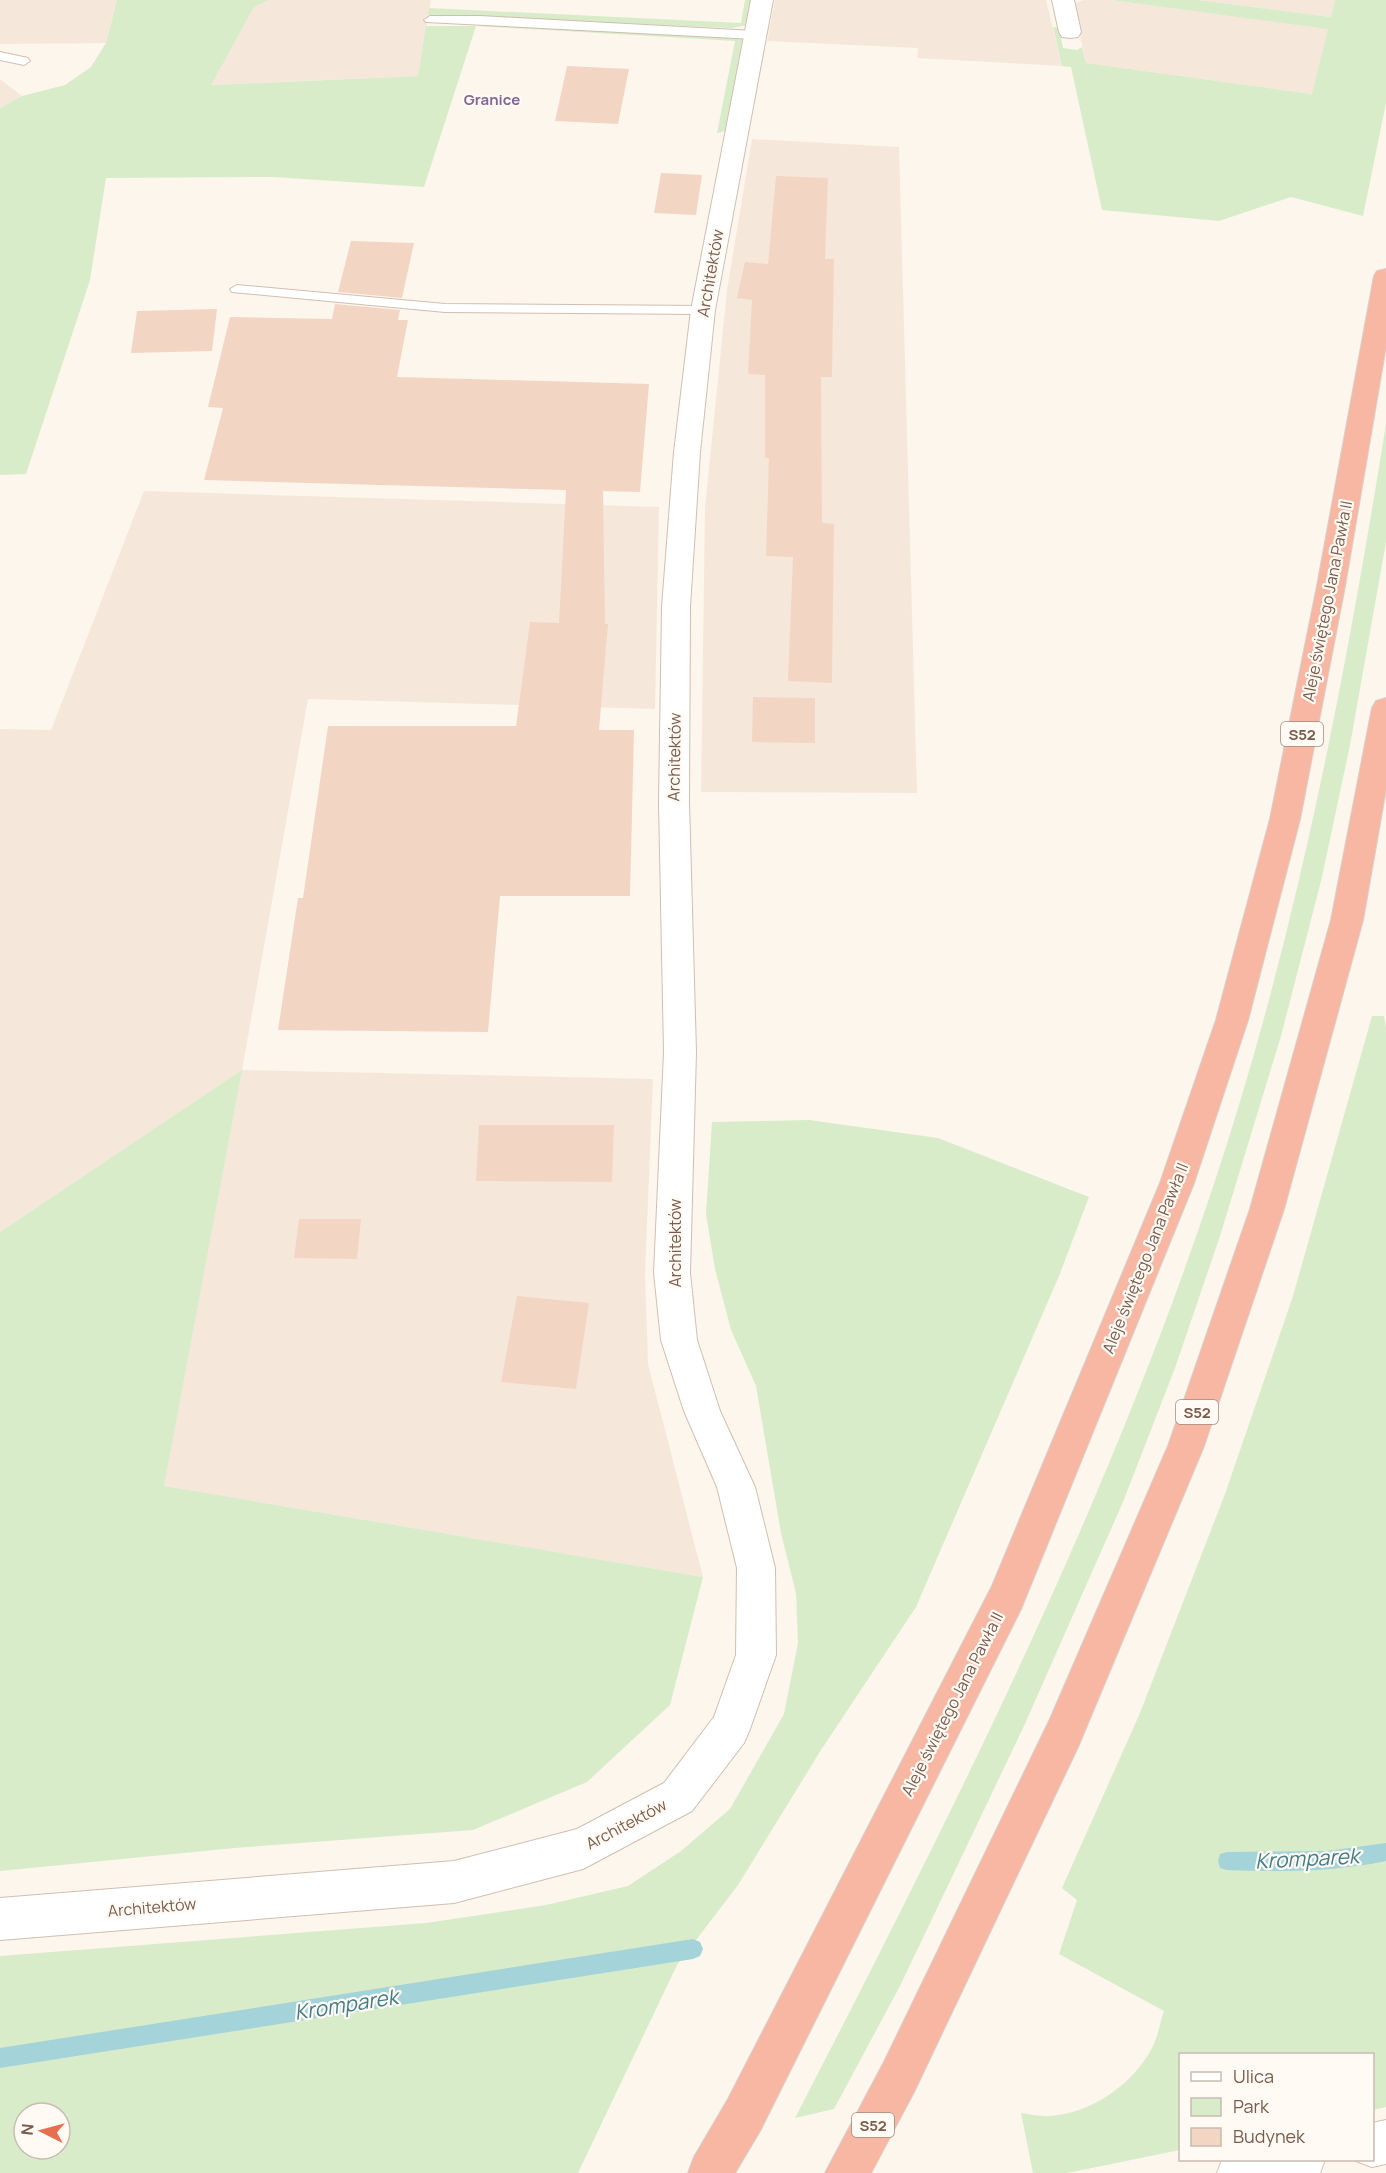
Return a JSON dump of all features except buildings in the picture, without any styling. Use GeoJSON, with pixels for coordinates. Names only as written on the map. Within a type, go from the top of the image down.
{"type":"FeatureCollection","features":[{"type":"Feature","properties":{"kind":"highway","name":"Aleje świętego Jana Pawła II"},"geometry":{"type":"LineString","coordinates":[[710,2173],[744,2115],[1007,1596],[1177,1183],[1232,1020],[1285,819],[1331,586],[1386,276]]}},
{"type":"Feature","properties":{"kind":"highway","name":"S52"},"geometry":{"type":"LineString","coordinates":[[847,2173],[899,2078],[1064,1733],[1186,1446],[1267,1209],[1347,920],[1386,708]]}},
{"type":"Feature","properties":{"kind":"street","name":"Architektów"},"geometry":{"type":"LineString","coordinates":[[0,1919],[454,1882],[582,1848],[678,1797],[730,1729],[756,1655],[756,1568],[736,1487],[702,1411],[679,1340],[672,1273],[680,1052],[674,802],[676,607],[687,452],[703,310],[762,0]]}},
{"type":"Feature","properties":{"kind":"street"},"geometry":{"type":"LineString","coordinates":[[1063,0],[1070,32]]}},
{"type":"Feature","properties":{"kind":"street"},"geometry":{"type":"LineString","coordinates":[[1239,2173],[1298,2161]]}},
{"type":"Feature","properties":{"kind":"lane"},"geometry":{"type":"LineString","coordinates":[[430,20],[480,20],[755,35]]}},
{"type":"Feature","properties":{"kind":"lane"},"geometry":{"type":"LineString","coordinates":[[0,56],[24,61]]}},
{"type":"Feature","properties":{"kind":"lane"},"geometry":{"type":"LineString","coordinates":[[237,290],[445,308],[703,310]]}},
{"type":"Feature","properties":{"kind":"shaded area"},"geometry":{"type":"Polygon","coordinates":[[[0,0],[117,0],[106,43],[0,44],[0,0]]]}},
{"type":"Feature","properties":{"kind":"shaded area"},"geometry":{"type":"Polygon","coordinates":[[[269,0],[431,0],[418,76],[210,85],[254,7],[269,0]]]}},
{"type":"Feature","properties":{"kind":"shaded area"},"geometry":{"type":"Polygon","coordinates":[[[775,0],[1046,0],[1062,66],[917,58],[918,48],[767,41],[775,0]]]}},
{"type":"Feature","properties":{"kind":"shaded area"},"geometry":{"type":"Polygon","coordinates":[[[1084,0],[1111,0],[1329,28],[1313,94],[1086,63],[1073,4],[1084,0]]]}},
{"type":"Feature","properties":{"kind":"shaded area"},"geometry":{"type":"Polygon","coordinates":[[[1198,0],[1335,0],[1331,17],[1198,0]]]}},
{"type":"Feature","properties":{"kind":"shaded area"},"geometry":{"type":"Polygon","coordinates":[[[0,79],[22,96],[0,108],[0,79]]]}},
{"type":"Feature","properties":{"kind":"shaded area"},"geometry":{"type":"Polygon","coordinates":[[[752,139],[899,147],[917,793],[701,792],[705,508],[727,290],[752,139]]]}},
{"type":"Feature","properties":{"kind":"shaded area"},"geometry":{"type":"Polygon","coordinates":[[[144,491],[659,507],[655,709],[308,699],[242,1070],[653,1079],[645,1273],[648,1364],[703,1577],[163,1486],[241,1071],[0,1232],[0,729],[51,730],[144,491]]]}},
{"type":"Feature","properties":{"kind":"green space"},"geometry":{"type":"Polygon","coordinates":[[[117,0],[269,0],[254,7],[211,85],[418,76],[426,26],[476,26],[424,187],[273,177],[106,178],[90,280],[26,474],[0,475],[0,108],[22,96],[65,85],[91,67],[106,43],[117,0]]]}},
{"type":"Feature","properties":{"kind":"green space"},"geometry":{"type":"Polygon","coordinates":[[[745,0],[752,0],[748,25],[731,28],[428,15],[429,8],[741,23],[745,0]]]}},
{"type":"Feature","properties":{"kind":"green space"},"geometry":{"type":"Polygon","coordinates":[[[1111,0],[1198,0],[1331,17],[1335,0],[1386,0],[1386,103],[1363,216],[1291,197],[1219,221],[1102,210],[1071,67],[1062,66],[1053,27],[1059,28],[1063,48],[1077,50],[1082,47],[1086,63],[1312,94],[1328,29],[1111,0]]]}},
{"type":"Feature","properties":{"kind":"green space"},"geometry":{"type":"Polygon","coordinates":[[[476,26],[743,39],[745,42],[729,130],[717,133],[735,41],[476,26]]]}},
{"type":"Feature","properties":{"kind":"green space"},"geometry":{"type":"Polygon","coordinates":[[[1386,424],[1386,542],[1350,745],[1322,877],[1281,1036],[1220,1236],[1175,1368],[1123,1502],[1024,1726],[900,1986],[834,2109],[795,2118],[912,1890],[1023,1659],[1125,1424],[1214,1184],[1270,997],[1294,902],[1335,712],[1386,424]]]}},
{"type":"Feature","properties":{"kind":"green space"},"geometry":{"type":"Polygon","coordinates":[[[1372,1016],[1384,1016],[1386,1028],[1386,2107],[1374,2110],[1374,2053],[1179,2053],[1179,2150],[1067,2173],[1033,2173],[1021,2113],[1039,2116],[1065,2114],[1095,2103],[1135,2073],[1145,2060],[1158,2033],[1164,2011],[1059,1954],[1077,1900],[1062,1888],[1140,1713],[1225,1494],[1293,1296],[1372,1016]]]}},
{"type":"Feature","properties":{"kind":"green space"},"geometry":{"type":"Polygon","coordinates":[[[242,1070],[164,1486],[703,1577],[670,1705],[587,1782],[473,1830],[235,1848],[0,1871],[0,1232],[242,1070]]]}},
{"type":"Feature","properties":{"kind":"green space"},"geometry":{"type":"Polygon","coordinates":[[[809,1120],[938,1138],[1089,1197],[1059,1276],[916,1607],[821,1750],[738,1885],[677,1965],[578,2173],[0,2173],[0,1956],[426,1923],[546,1905],[628,1886],[681,1851],[730,1809],[784,1714],[798,1643],[796,1593],[781,1533],[756,1386],[731,1330],[715,1269],[706,1214],[712,1122],[809,1120]]]}},
{"type":"Feature","properties":{"kind":"waterway","name":"Kromparek"},"geometry":{"type":"LineString","coordinates":[[1227,1861],[1327,1861],[1386,1852]]}},
{"type":"Feature","properties":{"kind":"waterway","name":"Kromparek"},"geometry":{"type":"LineString","coordinates":[[0,2058],[693,1949]]}},
{"type":"Feature","properties":{"kind":"district","name":"Granice"},"geometry":{"type":"Point","coordinates":[492,99]}}]}
